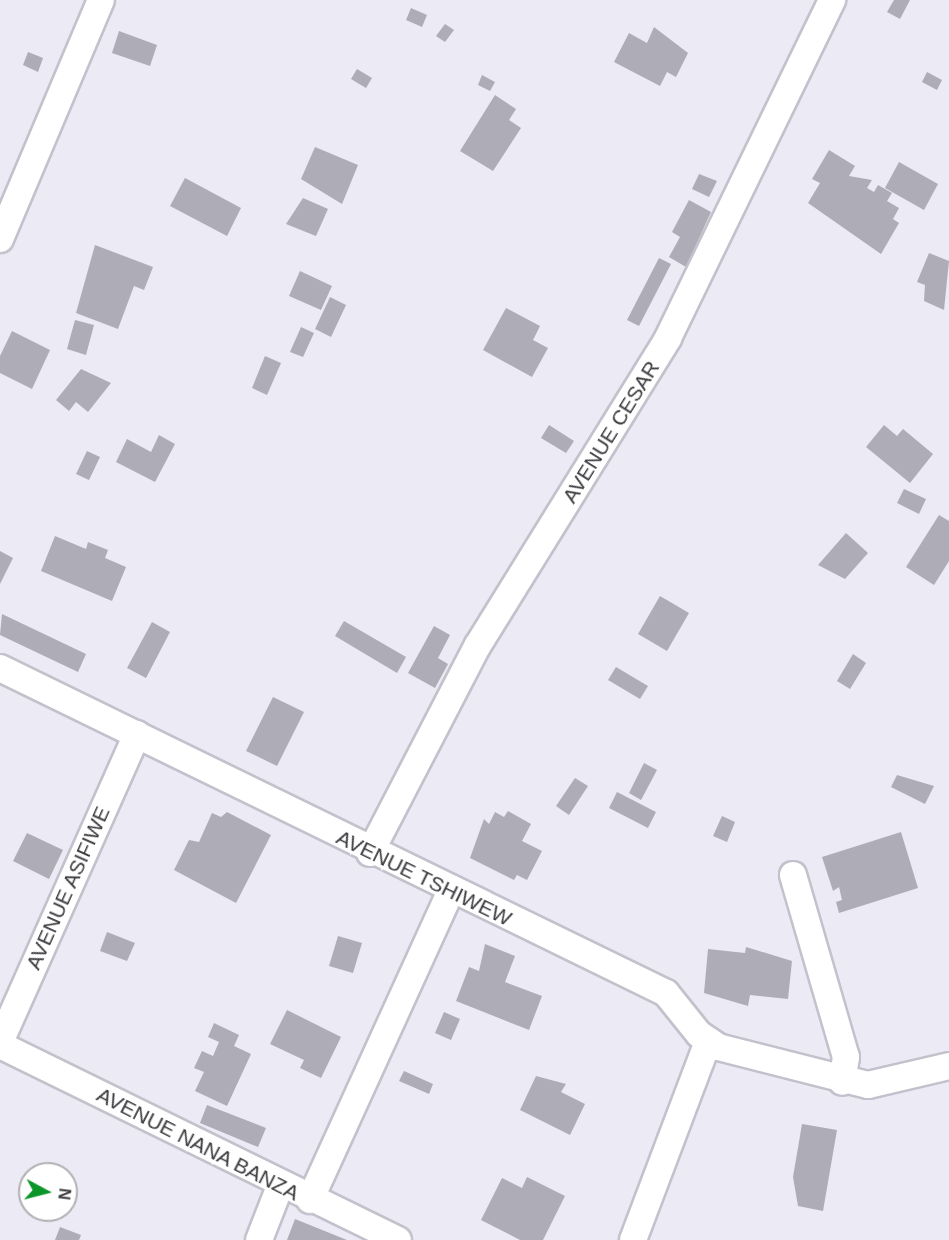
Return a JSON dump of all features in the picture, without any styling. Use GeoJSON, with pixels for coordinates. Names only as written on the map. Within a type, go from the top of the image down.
{"type":"FeatureCollection","features":[{"type":"Feature","properties":{"kind":"street"},"geometry":{"type":"LineString","coordinates":[[0,239],[101,0]]}},
{"type":"Feature","properties":{"kind":"street","name":"AVENUE CESAR"},"geometry":{"type":"LineString","coordinates":[[370,853],[478,645],[668,338],[832,0]]}},
{"type":"Feature","properties":{"kind":"street","name":"AVENUE TSHIWEW"},"geometry":{"type":"LineString","coordinates":[[0,668],[137,734],[370,853],[452,889],[666,993],[708,1041]]}},
{"type":"Feature","properties":{"kind":"street","name":"AVENUE ASIFIWE"},"geometry":{"type":"LineString","coordinates":[[0,1043],[137,734]]}},
{"type":"Feature","properties":{"kind":"street"},"geometry":{"type":"LineString","coordinates":[[793,875],[844,1050],[847,1069],[842,1082]]}},
{"type":"Feature","properties":{"kind":"street"},"geometry":{"type":"LineString","coordinates":[[310,1200],[452,889]]}},
{"type":"Feature","properties":{"kind":"street"},"geometry":{"type":"LineString","coordinates":[[633,1240],[708,1041],[842,1082],[888,1082],[949,1066]]}},
{"type":"Feature","properties":{"kind":"street","name":"AVENUE NANA BANZA"},"geometry":{"type":"LineString","coordinates":[[0,1043],[280,1186],[398,1240]]}},
{"type":"Feature","properties":{"kind":"street"},"geometry":{"type":"LineString","coordinates":[[259,1240],[280,1186]]}},
{"type":"Feature","properties":{"kind":"building"},"geometry":{"type":"Polygon","coordinates":[[[894,0],[910,0],[900,19],[887,12],[894,0]]]}},
{"type":"Feature","properties":{"kind":"building"},"geometry":{"type":"Polygon","coordinates":[[[411,8],[427,15],[422,27],[406,20],[411,8]]]}},
{"type":"Feature","properties":{"kind":"building"},"geometry":{"type":"Polygon","coordinates":[[[445,24],[454,30],[445,42],[436,36],[445,24]]]}},
{"type":"Feature","properties":{"kind":"building"},"geometry":{"type":"Polygon","coordinates":[[[654,27],[688,53],[676,77],[667,72],[660,86],[614,62],[629,33],[647,43],[654,27]]]}},
{"type":"Feature","properties":{"kind":"building"},"geometry":{"type":"Polygon","coordinates":[[[119,31],[157,45],[150,66],[112,53],[119,31]]]}},
{"type":"Feature","properties":{"kind":"building"},"geometry":{"type":"Polygon","coordinates":[[[28,52],[43,58],[38,72],[23,65],[28,52]]]}},
{"type":"Feature","properties":{"kind":"building"},"geometry":{"type":"Polygon","coordinates":[[[357,69],[372,78],[366,88],[351,79],[357,69]]]}},
{"type":"Feature","properties":{"kind":"building"},"geometry":{"type":"Polygon","coordinates":[[[927,72],[942,80],[937,90],[922,82],[927,72]]]}},
{"type":"Feature","properties":{"kind":"building"},"geometry":{"type":"Polygon","coordinates":[[[482,75],[495,82],[490,91],[478,85],[482,75]]]}},
{"type":"Feature","properties":{"kind":"building"},"geometry":{"type":"Polygon","coordinates":[[[495,95],[516,109],[509,120],[521,128],[493,171],[460,151],[495,95]]]}},
{"type":"Feature","properties":{"kind":"building"},"geometry":{"type":"Polygon","coordinates":[[[315,147],[358,165],[342,204],[301,179],[315,147]]]}},
{"type":"Feature","properties":{"kind":"building"},"geometry":{"type":"Polygon","coordinates":[[[829,150],[855,166],[849,176],[872,180],[867,188],[874,192],[878,185],[892,193],[887,201],[899,208],[893,219],[899,223],[881,254],[808,203],[820,183],[812,179],[829,150]]]}},
{"type":"Feature","properties":{"kind":"building"},"geometry":{"type":"Polygon","coordinates":[[[899,162],[938,184],[924,210],[885,188],[899,162]]]}},
{"type":"Feature","properties":{"kind":"building"},"geometry":{"type":"Polygon","coordinates":[[[699,174],[717,181],[709,197],[692,189],[699,174]]]}},
{"type":"Feature","properties":{"kind":"building"},"geometry":{"type":"Polygon","coordinates":[[[185,178],[241,208],[227,236],[170,206],[185,178]]]}},
{"type":"Feature","properties":{"kind":"building"},"geometry":{"type":"Polygon","coordinates":[[[303,198],[328,209],[316,236],[286,224],[303,198]]]}},
{"type":"Feature","properties":{"kind":"building"},"geometry":{"type":"Polygon","coordinates":[[[689,200],[711,212],[686,267],[669,257],[680,237],[672,232],[689,200]]]}},
{"type":"Feature","properties":{"kind":"building"},"geometry":{"type":"Polygon","coordinates":[[[95,245],[153,267],[144,290],[134,286],[118,329],[76,313],[95,245]]]}},
{"type":"Feature","properties":{"kind":"building"},"geometry":{"type":"Polygon","coordinates":[[[929,253],[949,261],[944,310],[924,301],[925,285],[917,282],[929,253]]]}},
{"type":"Feature","properties":{"kind":"building"},"geometry":{"type":"Polygon","coordinates":[[[659,258],[671,264],[639,326],[627,320],[659,258]]]}},
{"type":"Feature","properties":{"kind":"building"},"geometry":{"type":"Polygon","coordinates":[[[300,271],[332,286],[321,310],[289,296],[300,271]]]}},
{"type":"Feature","properties":{"kind":"building"},"geometry":{"type":"Polygon","coordinates":[[[330,297],[346,305],[331,337],[315,329],[330,297]]]}},
{"type":"Feature","properties":{"kind":"building"},"geometry":{"type":"Polygon","coordinates":[[[506,308],[540,326],[533,340],[548,348],[532,377],[483,350],[506,308]]]}},
{"type":"Feature","properties":{"kind":"building"},"geometry":{"type":"Polygon","coordinates":[[[75,320],[94,325],[86,355],[67,349],[75,320]]]}},
{"type":"Feature","properties":{"kind":"building"},"geometry":{"type":"Polygon","coordinates":[[[301,327],[314,333],[303,357],[290,352],[301,327]]]}},
{"type":"Feature","properties":{"kind":"building"},"geometry":{"type":"Polygon","coordinates":[[[12,331],[50,350],[32,389],[0,373],[0,356],[12,331]]]}},
{"type":"Feature","properties":{"kind":"building"},"geometry":{"type":"Polygon","coordinates":[[[265,356],[281,363],[267,395],[252,388],[265,356]]]}},
{"type":"Feature","properties":{"kind":"building"},"geometry":{"type":"Polygon","coordinates":[[[81,369],[111,383],[88,412],[76,402],[69,411],[56,400],[81,369]]]}},
{"type":"Feature","properties":{"kind":"building"},"geometry":{"type":"Polygon","coordinates":[[[549,425],[574,441],[566,453],[541,438],[549,425]]]}},
{"type":"Feature","properties":{"kind":"building"},"geometry":{"type":"Polygon","coordinates":[[[884,425],[897,436],[903,429],[933,454],[910,483],[866,447],[884,425]]]}},
{"type":"Feature","properties":{"kind":"building"},"geometry":{"type":"Polygon","coordinates":[[[159,435],[175,444],[155,482],[116,462],[127,439],[151,452],[159,435]]]}},
{"type":"Feature","properties":{"kind":"building"},"geometry":{"type":"Polygon","coordinates":[[[87,451],[100,457],[89,480],[76,474],[87,451]]]}},
{"type":"Feature","properties":{"kind":"building"},"geometry":{"type":"Polygon","coordinates":[[[904,489],[926,499],[919,514],[897,503],[904,489]]]}},
{"type":"Feature","properties":{"kind":"building"},"geometry":{"type":"Polygon","coordinates":[[[939,515],[949,521],[949,561],[934,585],[906,567],[939,515]]]}},
{"type":"Feature","properties":{"kind":"building"},"geometry":{"type":"Polygon","coordinates":[[[846,533],[868,553],[845,579],[818,565],[846,533]]]}},
{"type":"Feature","properties":{"kind":"building"},"geometry":{"type":"Polygon","coordinates":[[[55,536],[86,549],[88,542],[108,550],[105,558],[126,567],[112,601],[41,571],[55,536]]]}},
{"type":"Feature","properties":{"kind":"building"},"geometry":{"type":"Polygon","coordinates":[[[0,551],[13,558],[0,584],[0,551]]]}},
{"type":"Feature","properties":{"kind":"building"},"geometry":{"type":"Polygon","coordinates":[[[660,596],[689,613],[667,651],[638,634],[660,596]]]}},
{"type":"Feature","properties":{"kind":"building"},"geometry":{"type":"Polygon","coordinates":[[[2,614],[86,654],[78,672],[0,635],[2,614]]]}},
{"type":"Feature","properties":{"kind":"building"},"geometry":{"type":"Polygon","coordinates":[[[344,621],[406,657],[397,673],[335,636],[344,621]]]}},
{"type":"Feature","properties":{"kind":"building"},"geometry":{"type":"Polygon","coordinates":[[[152,622],[170,632],[146,678],[127,668],[152,622]]]}},
{"type":"Feature","properties":{"kind":"building"},"geometry":{"type":"Polygon","coordinates":[[[434,626],[450,635],[438,658],[448,664],[435,688],[408,673],[434,626]]]}},
{"type":"Feature","properties":{"kind":"building"},"geometry":{"type":"Polygon","coordinates":[[[853,654],[866,663],[850,689],[837,681],[853,654]]]}},
{"type":"Feature","properties":{"kind":"building"},"geometry":{"type":"Polygon","coordinates":[[[616,667],[648,686],[640,699],[608,680],[616,667]]]}},
{"type":"Feature","properties":{"kind":"building"},"geometry":{"type":"Polygon","coordinates":[[[273,697],[304,712],[277,766],[246,751],[273,697]]]}},
{"type":"Feature","properties":{"kind":"building"},"geometry":{"type":"Polygon","coordinates":[[[644,763],[657,770],[641,800],[629,793],[644,763]]]}},
{"type":"Feature","properties":{"kind":"building"},"geometry":{"type":"Polygon","coordinates":[[[897,775],[934,786],[925,804],[891,787],[897,775]]]}},
{"type":"Feature","properties":{"kind":"building"},"geometry":{"type":"Polygon","coordinates":[[[575,778],[588,786],[569,815],[556,806],[575,778]]]}},
{"type":"Feature","properties":{"kind":"building"},"geometry":{"type":"Polygon","coordinates":[[[617,792],[656,812],[648,828],[609,808],[617,792]]]}},
{"type":"Feature","properties":{"kind":"building"},"geometry":{"type":"Polygon","coordinates":[[[508,811],[531,824],[522,841],[542,851],[527,880],[517,875],[514,880],[470,858],[484,819],[489,824],[495,812],[504,817],[508,811]]]}},
{"type":"Feature","properties":{"kind":"building"},"geometry":{"type":"Polygon","coordinates":[[[227,812],[271,835],[236,903],[174,870],[189,840],[199,842],[212,813],[221,817],[227,812]]]}},
{"type":"Feature","properties":{"kind":"building"},"geometry":{"type":"Polygon","coordinates":[[[722,816],[735,822],[727,842],[713,836],[722,816]]]}},
{"type":"Feature","properties":{"kind":"building"},"geometry":{"type":"Polygon","coordinates":[[[901,832],[918,888],[839,913],[836,902],[842,900],[839,887],[833,891],[822,857],[901,832]]]}},
{"type":"Feature","properties":{"kind":"building"},"geometry":{"type":"Polygon","coordinates":[[[27,833],[63,850],[49,879],[13,861],[27,833]]]}},
{"type":"Feature","properties":{"kind":"building"},"geometry":{"type":"Polygon","coordinates":[[[107,932],[135,943],[127,961],[100,951],[107,932]]]}},
{"type":"Feature","properties":{"kind":"building"},"geometry":{"type":"Polygon","coordinates":[[[338,936],[362,943],[353,973],[329,966],[338,936]]]}},
{"type":"Feature","properties":{"kind":"building"},"geometry":{"type":"Polygon","coordinates":[[[485,944],[515,956],[505,982],[542,996],[529,1030],[456,1001],[469,967],[479,971],[485,944]]]}},
{"type":"Feature","properties":{"kind":"building"},"geometry":{"type":"Polygon","coordinates":[[[746,947],[792,961],[788,999],[750,995],[748,1006],[704,993],[708,949],[745,953],[746,947]]]}},
{"type":"Feature","properties":{"kind":"building"},"geometry":{"type":"Polygon","coordinates":[[[287,1010],[341,1037],[321,1078],[300,1068],[304,1060],[270,1044],[287,1010]]]}},
{"type":"Feature","properties":{"kind":"building"},"geometry":{"type":"Polygon","coordinates":[[[444,1012],[460,1019],[451,1040],[435,1033],[444,1012]]]}},
{"type":"Feature","properties":{"kind":"building"},"geometry":{"type":"Polygon","coordinates":[[[214,1023],[239,1035],[234,1046],[251,1054],[227,1106],[195,1091],[204,1072],[194,1068],[202,1051],[213,1056],[219,1042],[208,1037],[214,1023]]]}},
{"type":"Feature","properties":{"kind":"building"},"geometry":{"type":"Polygon","coordinates":[[[404,1071],[433,1084],[429,1094],[399,1081],[404,1071]]]}},
{"type":"Feature","properties":{"kind":"building"},"geometry":{"type":"Polygon","coordinates":[[[536,1076],[566,1084],[561,1092],[585,1104],[570,1135],[520,1110],[536,1076]]]}},
{"type":"Feature","properties":{"kind":"building"},"geometry":{"type":"Polygon","coordinates":[[[207,1105],[266,1128],[258,1147],[200,1123],[207,1105]]]}},
{"type":"Feature","properties":{"kind":"building"},"geometry":{"type":"Polygon","coordinates":[[[802,1124],[837,1130],[823,1211],[798,1206],[793,1177],[802,1124]]]}},
{"type":"Feature","properties":{"kind":"building"},"geometry":{"type":"Polygon","coordinates":[[[527,1177],[565,1196],[543,1240],[520,1240],[481,1220],[502,1178],[522,1188],[527,1177]]]}},
{"type":"Feature","properties":{"kind":"building"},"geometry":{"type":"Polygon","coordinates":[[[295,1219],[347,1240],[287,1240],[295,1219]]]}},
{"type":"Feature","properties":{"kind":"building"},"geometry":{"type":"Polygon","coordinates":[[[60,1227],[81,1235],[79,1240],[55,1240],[60,1227]]]}}]}
